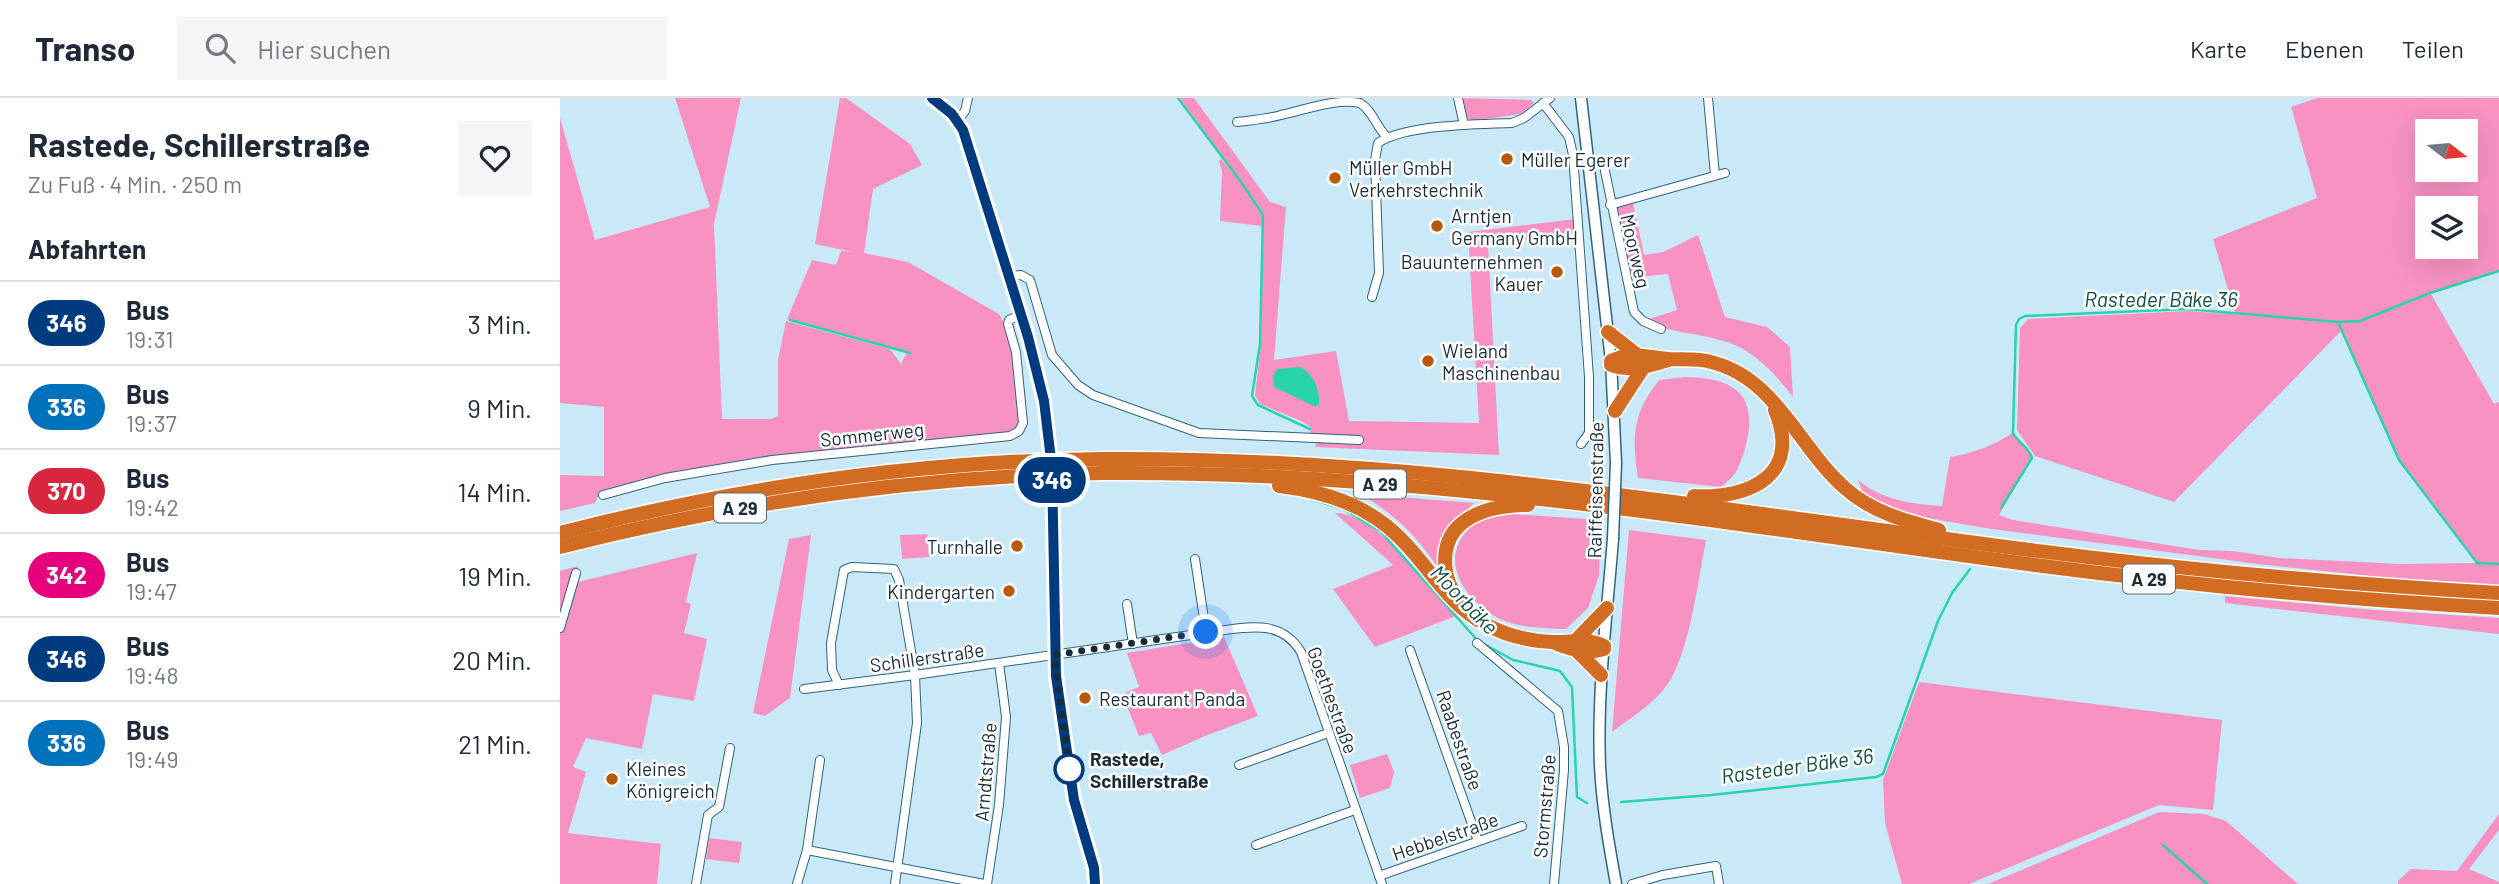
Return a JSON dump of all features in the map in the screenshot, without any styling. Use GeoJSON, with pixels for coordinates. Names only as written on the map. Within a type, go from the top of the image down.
{"type":"FeatureCollection","features":[{"type":"Feature","properties":{"kind":"highway"},"geometry":{"type":"LineString","coordinates":[[1608,331],[1636,354]]}},
{"type":"Feature","properties":{"kind":"highway"},"geometry":{"type":"LineString","coordinates":[[1611,363],[1636,354],[1670,359],[1699,359],[1728,367],[1745,377],[1770,399],[1785,414],[1824,469],[1862,501],[1908,522],[1950,533],[2016,541],[2027,550]]}},
{"type":"Feature","properties":{"kind":"highway"},"geometry":{"type":"LineString","coordinates":[[1611,363],[1620,368],[1643,368],[1670,359]]}},
{"type":"Feature","properties":{"kind":"highway"},"geometry":{"type":"LineString","coordinates":[[1615,411],[1643,368]]}},
{"type":"Feature","properties":{"kind":"highway","name":"A 29"},"geometry":{"type":"LineString","coordinates":[[1459,605],[1446,571],[1446,558],[1452,537],[1465,520],[1499,506],[1586,511],[1604,499],[1633,490],[1724,496],[1748,490],[1771,473],[1781,452],[1781,426],[1770,399]]}},
{"type":"Feature","properties":{"kind":"highway","name":"A 29"},"geometry":{"type":"LineString","coordinates":[[560,533],[659,509],[767,488],[921,468],[1025,461],[1156,459],[1278,463],[1433,473],[2137,578],[2271,592],[2499,608]]}},
{"type":"Feature","properties":{"kind":"highway"},"geometry":{"type":"LineString","coordinates":[[1156,473],[1172,481],[1293,487],[1346,502],[1383,523],[1400,538],[1443,591],[1484,624],[1513,636],[1576,645],[1596,642],[1604,648]]}},
{"type":"Feature","properties":{"kind":"highway","name":"A 29"},"geometry":{"type":"LineString","coordinates":[[560,547],[714,512],[838,492],[1026,476],[1156,473],[1328,480],[1604,499],[2258,576],[2499,593]]}},
{"type":"Feature","properties":{"kind":"highway"},"geometry":{"type":"LineString","coordinates":[[1576,645],[1607,608]]}},
{"type":"Feature","properties":{"kind":"highway"},"geometry":{"type":"LineString","coordinates":[[1576,645],[1601,675]]}},
{"type":"Feature","properties":{"kind":"main road","name":"Raiffeisenstraße"},"geometry":{"type":"LineString","coordinates":[[1581,98],[1615,411],[1614,539],[1601,675],[1601,778],[1616,884]]}},
{"type":"Feature","properties":{"kind":"street"},"geometry":{"type":"LineString","coordinates":[[932,98],[958,120],[968,143],[1034,358],[1050,440],[1054,655],[1074,800],[1094,868],[1095,884]]}},
{"type":"Feature","properties":{"kind":"street"},"geometry":{"type":"LineString","coordinates":[[958,120],[965,111],[968,98]]}},
{"type":"Feature","properties":{"kind":"street"},"geometry":{"type":"LineString","coordinates":[[1237,122],[1282,115],[1332,99],[1347,98],[1364,106],[1387,137]]}},
{"type":"Feature","properties":{"kind":"street"},"geometry":{"type":"LineString","coordinates":[[1458,98],[1464,125]]}},
{"type":"Feature","properties":{"kind":"street"},"geometry":{"type":"LineString","coordinates":[[1708,98],[1715,175]]}},
{"type":"Feature","properties":{"kind":"street"},"geometry":{"type":"LineString","coordinates":[[1372,297],[1380,273],[1375,160],[1378,144],[1387,137],[1464,125],[1512,123],[1524,118],[1547,100],[1569,137],[1573,155],[1589,377],[1589,433],[1581,444]]}},
{"type":"Feature","properties":{"kind":"street","name":"Moorweg"},"geometry":{"type":"LineString","coordinates":[[1605,171],[1634,312],[1643,321],[1661,329]]}},
{"type":"Feature","properties":{"kind":"street","name":"Moorweg"},"geometry":{"type":"LineString","coordinates":[[1610,205],[1725,173]]}},
{"type":"Feature","properties":{"kind":"street"},"geometry":{"type":"LineString","coordinates":[[1009,276],[1021,275],[1030,280],[1052,355],[1078,385],[1093,395],[1199,433],[1359,440]]}},
{"type":"Feature","properties":{"kind":"street","name":"Sommerweg"},"geometry":{"type":"LineString","coordinates":[[603,495],[665,478],[772,460],[1010,436],[1019,431],[1023,423],[1016,352],[1008,324],[1009,320],[1021,314]]}},
{"type":"Feature","properties":{"kind":"street"},"geometry":{"type":"LineString","coordinates":[[1195,559],[1206,632]]}},
{"type":"Feature","properties":{"kind":"street"},"geometry":{"type":"LineString","coordinates":[[839,685],[832,670],[831,643],[841,576],[845,569],[852,567],[886,567],[896,571],[915,676],[917,723],[895,884]]}},
{"type":"Feature","properties":{"kind":"street"},"geometry":{"type":"LineString","coordinates":[[560,628],[576,573]]}},
{"type":"Feature","properties":{"kind":"street"},"geometry":{"type":"LineString","coordinates":[[1126,604],[1133,644]]}},
{"type":"Feature","properties":{"kind":"street","name":"Goethestraße"},"geometry":{"type":"LineString","coordinates":[[1054,655],[1257,626],[1279,630],[1288,636],[1301,652],[1380,880]]}},
{"type":"Feature","properties":{"kind":"street","name":"Stormstraße"},"geometry":{"type":"LineString","coordinates":[[1477,643],[1558,711],[1564,747],[1564,770],[1554,884]]}},
{"type":"Feature","properties":{"kind":"street","name":"Raabestraße"},"geometry":{"type":"LineString","coordinates":[[1410,649],[1478,841]]}},
{"type":"Feature","properties":{"kind":"street","name":"Schillerstraße"},"geometry":{"type":"LineString","coordinates":[[804,689],[1054,655]]}},
{"type":"Feature","properties":{"kind":"street","name":"Arndtstraße"},"geometry":{"type":"LineString","coordinates":[[986,884],[999,806],[1006,717],[999,663]]}},
{"type":"Feature","properties":{"kind":"street"},"geometry":{"type":"LineString","coordinates":[[1239,765],[1328,733]]}},
{"type":"Feature","properties":{"kind":"street"},"geometry":{"type":"LineString","coordinates":[[696,884],[708,815],[719,807],[730,748]]}},
{"type":"Feature","properties":{"kind":"street"},"geometry":{"type":"LineString","coordinates":[[797,884],[807,850],[821,760]]}},
{"type":"Feature","properties":{"kind":"street"},"geometry":{"type":"LineString","coordinates":[[1256,845],[1355,810]]}},
{"type":"Feature","properties":{"kind":"street","name":"Hebbelstraße"},"geometry":{"type":"LineString","coordinates":[[1380,880],[1522,826]]}},
{"type":"Feature","properties":{"kind":"street"},"geometry":{"type":"LineString","coordinates":[[807,850],[986,884]]}},
{"type":"Feature","properties":{"kind":"street"},"geometry":{"type":"LineString","coordinates":[[1632,884],[1663,875],[1716,866],[1719,884]]}},
{"type":"Feature","properties":{"kind":"street"},"geometry":{"type":"LineString","coordinates":[[1663,875],[1667,884]]}},
{"type":"Feature","properties":{"kind":"shaded area"},"geometry":{"type":"Polygon","coordinates":[[[675,98],[741,98],[714,224],[722,419],[771,419],[778,416],[778,360],[786,321],[890,349],[901,364],[910,352],[787,319],[812,260],[836,265],[841,251],[853,252],[815,244],[840,98],[846,98],[910,144],[922,165],[873,189],[864,253],[908,262],[999,314],[1013,340],[1021,420],[1015,431],[882,445],[665,477],[599,494],[595,503],[560,511],[560,475],[604,476],[604,407],[560,403],[560,118],[595,240],[710,207],[675,98]]]}},
{"type":"Feature","properties":{"kind":"shaded area"},"geometry":{"type":"Polygon","coordinates":[[[1180,98],[1194,98],[1270,202],[1286,207],[1274,360],[1336,351],[1349,421],[1479,423],[1468,232],[1576,219],[1576,233],[1488,244],[1499,455],[1315,447],[1319,436],[1310,434],[1311,427],[1260,404],[1255,395],[1261,344],[1264,215],[1243,186],[1262,216],[1262,226],[1220,221],[1221,159],[1237,178],[1180,98]]]}},
{"type":"Feature","properties":{"kind":"shaded area"},"geometry":{"type":"Polygon","coordinates":[[[1461,98],[1531,100],[1534,103],[1521,114],[1472,121],[1465,116],[1461,98]]]}},
{"type":"Feature","properties":{"kind":"shaded area"},"geometry":{"type":"Polygon","coordinates":[[[2317,98],[2499,98],[2499,271],[2431,294],[2494,404],[2499,402],[2499,585],[2390,578],[2258,564],[1985,528],[1899,513],[1864,495],[1858,480],[1867,487],[1897,500],[1942,506],[1950,457],[1983,448],[2013,433],[2032,458],[1999,515],[2013,520],[2199,550],[2233,551],[2280,558],[2400,564],[2476,563],[2399,460],[2342,330],[2174,502],[2035,456],[2017,430],[2020,328],[2028,319],[2189,311],[2283,318],[2235,313],[2213,239],[2317,198],[2291,107],[2317,98]]]}},
{"type":"Feature","properties":{"kind":"shaded area"},"geometry":{"type":"Polygon","coordinates":[[[1632,198],[1644,255],[1663,252],[1698,235],[1725,317],[1767,327],[1790,347],[1793,397],[1764,364],[1747,351],[1727,342],[1643,321],[1677,310],[1668,274],[1627,278],[1610,205],[1632,198]]]}},
{"type":"Feature","properties":{"kind":"shaded area"},"geometry":{"type":"Polygon","coordinates":[[[1300,367],[1315,383],[1319,405],[1314,406],[1274,387],[1273,376],[1277,369],[1300,367]]]}},
{"type":"Feature","properties":{"kind":"shaded area"},"geometry":{"type":"Polygon","coordinates":[[[1685,377],[1712,379],[1724,383],[1736,390],[1747,407],[1749,430],[1744,453],[1736,472],[1721,487],[1638,478],[1635,437],[1643,404],[1659,380],[1685,377]]]}},
{"type":"Feature","properties":{"kind":"shaded area"},"geometry":{"type":"Polygon","coordinates":[[[1360,494],[1474,503],[1450,533],[1439,569],[1404,527],[1385,510],[1360,494]]]}},
{"type":"Feature","properties":{"kind":"shaded area"},"geometry":{"type":"Polygon","coordinates":[[[1335,513],[1351,516],[1385,538],[1417,570],[1456,616],[1375,647],[1333,589],[1393,565],[1335,513]]]}},
{"type":"Feature","properties":{"kind":"shaded area"},"geometry":{"type":"Polygon","coordinates":[[[1511,514],[1601,520],[1599,575],[1588,608],[1566,629],[1522,626],[1498,618],[1485,610],[1464,588],[1455,562],[1463,536],[1483,519],[1511,514]]]}},
{"type":"Feature","properties":{"kind":"shaded area"},"geometry":{"type":"Polygon","coordinates":[[[1629,530],[1706,540],[1689,629],[1672,677],[1653,701],[1612,732],[1629,530]]]}},
{"type":"Feature","properties":{"kind":"shaded area"},"geometry":{"type":"Polygon","coordinates":[[[927,534],[929,557],[902,559],[900,535],[927,534]]]}},
{"type":"Feature","properties":{"kind":"shaded area"},"geometry":{"type":"Polygon","coordinates":[[[811,535],[790,698],[765,716],[753,713],[789,539],[811,535]]]}},
{"type":"Feature","properties":{"kind":"shaded area"},"geometry":{"type":"Polygon","coordinates":[[[697,553],[686,602],[691,604],[684,633],[707,639],[694,701],[653,694],[642,749],[586,738],[573,767],[586,772],[568,833],[661,844],[657,884],[560,884],[560,571],[578,566],[574,583],[697,553]]]}},
{"type":"Feature","properties":{"kind":"shaded area"},"geometry":{"type":"Polygon","coordinates":[[[2225,596],[2499,618],[2499,634],[2225,603],[2225,596]]]}},
{"type":"Feature","properties":{"kind":"shaded area"},"geometry":{"type":"Polygon","coordinates":[[[1224,637],[1258,716],[1162,755],[1151,733],[1139,736],[1122,694],[1139,687],[1127,653],[1224,637]]]}},
{"type":"Feature","properties":{"kind":"shaded area"},"geometry":{"type":"Polygon","coordinates":[[[1919,682],[2222,720],[2213,810],[2159,805],[1969,884],[1902,884],[1885,823],[1883,780],[1919,682]]]}},
{"type":"Feature","properties":{"kind":"shaded area"},"geometry":{"type":"Polygon","coordinates":[[[1387,754],[1394,772],[1390,788],[1360,798],[1350,765],[1387,754]]]}},
{"type":"Feature","properties":{"kind":"shaded area"},"geometry":{"type":"Polygon","coordinates":[[[2159,812],[2204,814],[2226,821],[2298,884],[1988,884],[2159,812]]]}},
{"type":"Feature","properties":{"kind":"shaded area"},"geometry":{"type":"Polygon","coordinates":[[[2499,814],[2499,830],[2469,869],[2499,884],[2398,884],[2411,869],[2457,871],[2499,814]]]}},
{"type":"Feature","properties":{"kind":"shaded area"},"geometry":{"type":"Polygon","coordinates":[[[709,838],[742,842],[739,863],[706,859],[709,838]]]}},
{"type":"Feature","properties":{"kind":"waterway","name":"Rasteder Bäke 36"},"geometry":{"type":"LineString","coordinates":[[1178,98],[1263,215],[1260,344],[1252,396],[1258,405],[1310,429]]}},
{"type":"Feature","properties":{"kind":"waterway","name":"Rasteder Bäke 36"},"geometry":{"type":"LineString","coordinates":[[2001,508],[2032,458],[2013,433],[2016,325],[2019,319],[2025,316],[2187,309],[2338,322],[2360,321],[2430,293],[2499,271]]}},
{"type":"Feature","properties":{"kind":"waterway"},"geometry":{"type":"LineString","coordinates":[[790,320],[910,353]]}},
{"type":"Feature","properties":{"kind":"waterway"},"geometry":{"type":"LineString","coordinates":[[2338,322],[2399,460],[2478,564]]}},
{"type":"Feature","properties":{"kind":"waterway","name":"Moorbäke"},"geometry":{"type":"LineString","coordinates":[[1311,499],[1343,509],[1381,532],[1478,641]]}},
{"type":"Feature","properties":{"kind":"waterway"},"geometry":{"type":"LineString","coordinates":[[2478,563],[2499,564]]}},
{"type":"Feature","properties":{"kind":"waterway","name":"Rasteder Bäke 36"},"geometry":{"type":"LineString","coordinates":[[1621,802],[1711,795],[1876,777],[1883,774],[1938,621],[1952,593],[1970,569]]}},
{"type":"Feature","properties":{"kind":"waterway","name":"Moorbäke"},"geometry":{"type":"LineString","coordinates":[[1484,644],[1513,660],[1560,671],[1572,687],[1577,797],[1587,803]]}},
{"type":"Feature","properties":{"kind":"waterway"},"geometry":{"type":"LineString","coordinates":[[2163,845],[2207,884]]}},
{"type":"Feature","properties":{"kind":"bus line","name":"346"},"geometry":{"type":"LineString","coordinates":[[932,98],[958,120],[963,130],[1028,337],[1044,401],[1052,468],[1054,655],[1058,698],[1074,800],[1089,848],[1095,884]]}},
{"type":"Feature","properties":{"kind":"place","name":"Müller Egerer"},"geometry":{"type":"Point","coordinates":[1507,159]}},
{"type":"Feature","properties":{"kind":"place","name":"Müller GmbH Verkehrstechnik"},"geometry":{"type":"Point","coordinates":[1335,178]}},
{"type":"Feature","properties":{"kind":"place","name":"Arntjen Germany GmbH"},"geometry":{"type":"Point","coordinates":[1437,226]}},
{"type":"Feature","properties":{"kind":"place","name":"Bauunternehmen Kauer"},"geometry":{"type":"Point","coordinates":[1557,272]}},
{"type":"Feature","properties":{"kind":"place","name":"Wieland Maschinenbau"},"geometry":{"type":"Point","coordinates":[1428,361]}},
{"type":"Feature","properties":{"kind":"place","name":"Turnhalle"},"geometry":{"type":"Point","coordinates":[1017,546]}},
{"type":"Feature","properties":{"kind":"place","name":"Kindergarten"},"geometry":{"type":"Point","coordinates":[1009,591]}},
{"type":"Feature","properties":{"kind":"place","name":"Restaurant Panda"},"geometry":{"type":"Point","coordinates":[1085,698]}},
{"type":"Feature","properties":{"kind":"place","name":"Rastede, Schillerstraße"},"geometry":{"type":"Point","coordinates":[1069,769]}},
{"type":"Feature","properties":{"kind":"place","name":"Kleines Königreich"},"geometry":{"type":"Point","coordinates":[612,779]}},
{"type":"Feature","properties":{"kind":"route"},"geometry":{"type":"LineString","coordinates":[[1069,769],[1070,773],[1054,655],[1206,632]]}}]}
